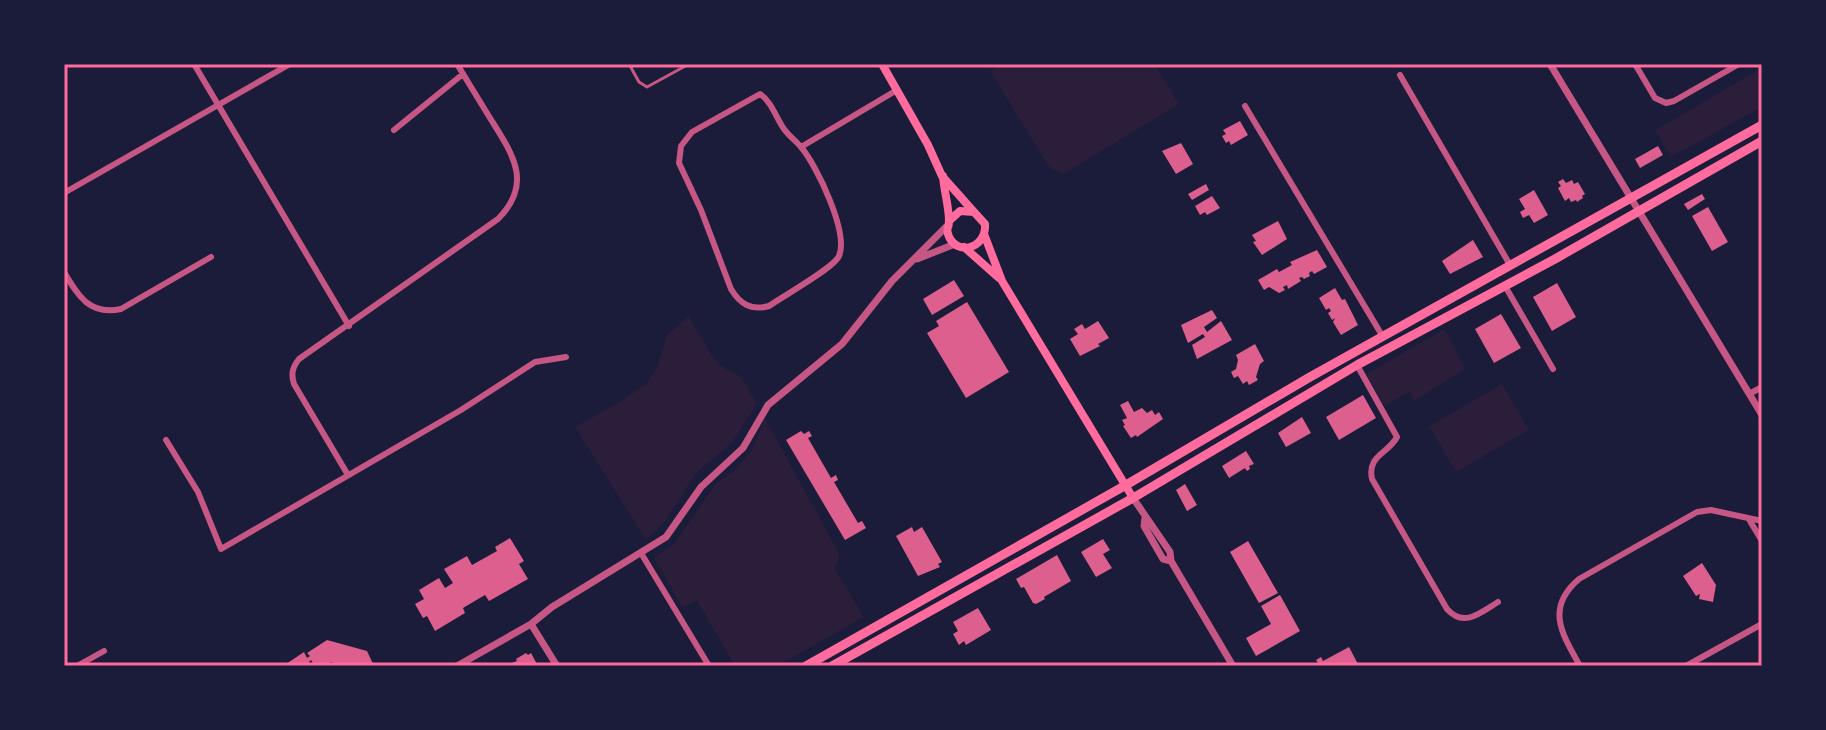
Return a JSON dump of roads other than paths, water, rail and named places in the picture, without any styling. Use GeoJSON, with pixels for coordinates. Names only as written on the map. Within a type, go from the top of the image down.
{"type":"FeatureCollection","features":[{"type":"Feature","properties":{"kind":"main road"},"geometry":{"type":"LineString","coordinates":[[882,64],[942,176],[985,224],[979,243],[960,246]]}},
{"type":"Feature","properties":{"kind":"main road"},"geometry":{"type":"LineString","coordinates":[[806,666],[1762,125]]}},
{"type":"Feature","properties":{"kind":"main road"},"geometry":{"type":"LineString","coordinates":[[832,666],[1133,498],[1357,365],[1505,286],[1762,141]]}},
{"type":"Feature","properties":{"kind":"main road"},"geometry":{"type":"LineString","coordinates":[[942,176],[949,236],[1002,281]]}},
{"type":"Feature","properties":{"kind":"main road"},"geometry":{"type":"LineString","coordinates":[[948,223],[960,211],[974,212]]}},
{"type":"Feature","properties":{"kind":"main road"},"geometry":{"type":"LineString","coordinates":[[984,234],[1002,281],[1133,498]]}},
{"type":"Feature","properties":{"kind":"street"},"geometry":{"type":"LineString","coordinates":[[194,64],[349,326]]}},
{"type":"Feature","properties":{"kind":"street"},"geometry":{"type":"LineString","coordinates":[[64,193],[290,64]]}},
{"type":"Feature","properties":{"kind":"street"},"geometry":{"type":"LineString","coordinates":[[348,475],[294,384],[294,365],[498,219],[513,198],[517,178],[515,160],[457,64]]}},
{"type":"Feature","properties":{"kind":"street"},"geometry":{"type":"LineString","coordinates":[[1550,64],[1762,415]]}},
{"type":"Feature","properties":{"kind":"street"},"geometry":{"type":"LineString","coordinates":[[1635,64],[1652,94],[1662,103],[1674,101],[1739,64]]}},
{"type":"Feature","properties":{"kind":"street"},"geometry":{"type":"LineString","coordinates":[[394,130],[463,74]]}},
{"type":"Feature","properties":{"kind":"street"},"geometry":{"type":"LineString","coordinates":[[1400,75],[1511,267]]}},
{"type":"Feature","properties":{"kind":"street"},"geometry":{"type":"LineString","coordinates":[[801,147],[897,90]]}},
{"type":"Feature","properties":{"kind":"street"},"geometry":{"type":"LineString","coordinates":[[760,94],[766,98],[783,128],[801,147],[836,216],[841,247],[839,256],[830,267],[769,306],[751,307],[738,301],[725,276],[704,217],[682,171],[681,146],[692,132],[760,94]]}},
{"type":"Feature","properties":{"kind":"street"},"geometry":{"type":"LineString","coordinates":[[1245,106],[1383,337]]}},
{"type":"Feature","properties":{"kind":"street"},"geometry":{"type":"LineString","coordinates":[[457,666],[531,624],[552,607],[666,537],[701,487],[743,448],[768,405],[842,344],[884,290],[948,223]]}},
{"type":"Feature","properties":{"kind":"street"},"geometry":{"type":"LineString","coordinates":[[915,260],[960,246]]}},
{"type":"Feature","properties":{"kind":"street"},"geometry":{"type":"LineString","coordinates":[[64,272],[85,303],[102,311],[121,309],[211,257]]}},
{"type":"Feature","properties":{"kind":"street"},"geometry":{"type":"LineString","coordinates":[[1505,286],[1553,369]]}},
{"type":"Feature","properties":{"kind":"street"},"geometry":{"type":"LineString","coordinates":[[166,440],[198,492],[221,549],[470,405],[535,362],[566,357]]}},
{"type":"Feature","properties":{"kind":"street"},"geometry":{"type":"LineString","coordinates":[[1357,365],[1397,437],[1373,460],[1370,471],[1372,479],[1447,609],[1455,617],[1465,619],[1498,602]]}},
{"type":"Feature","properties":{"kind":"street"},"geometry":{"type":"LineString","coordinates":[[1749,394],[1762,387]]}},
{"type":"Feature","properties":{"kind":"street"},"geometry":{"type":"LineString","coordinates":[[1133,498],[1170,552],[1171,561],[1233,666]]}},
{"type":"Feature","properties":{"kind":"street"},"geometry":{"type":"LineString","coordinates":[[1580,666],[1558,622],[1563,599],[1574,583],[1697,512],[1711,510],[1750,521],[1762,521]]}},
{"type":"Feature","properties":{"kind":"street"},"geometry":{"type":"LineString","coordinates":[[1750,521],[1762,541]]}},
{"type":"Feature","properties":{"kind":"street"},"geometry":{"type":"LineString","coordinates":[[641,553],[709,666]]}},
{"type":"Feature","properties":{"kind":"street"},"geometry":{"type":"LineString","coordinates":[[531,624],[557,666]]}},
{"type":"Feature","properties":{"kind":"street"},"geometry":{"type":"LineString","coordinates":[[1686,666],[1762,624]]}},
{"type":"Feature","properties":{"kind":"street"},"geometry":{"type":"LineString","coordinates":[[77,666],[104,651]]}},
{"type":"Feature","properties":{"kind":"lane"},"geometry":{"type":"LineString","coordinates":[[629,64],[639,82],[647,87],[689,64]]}}]}
